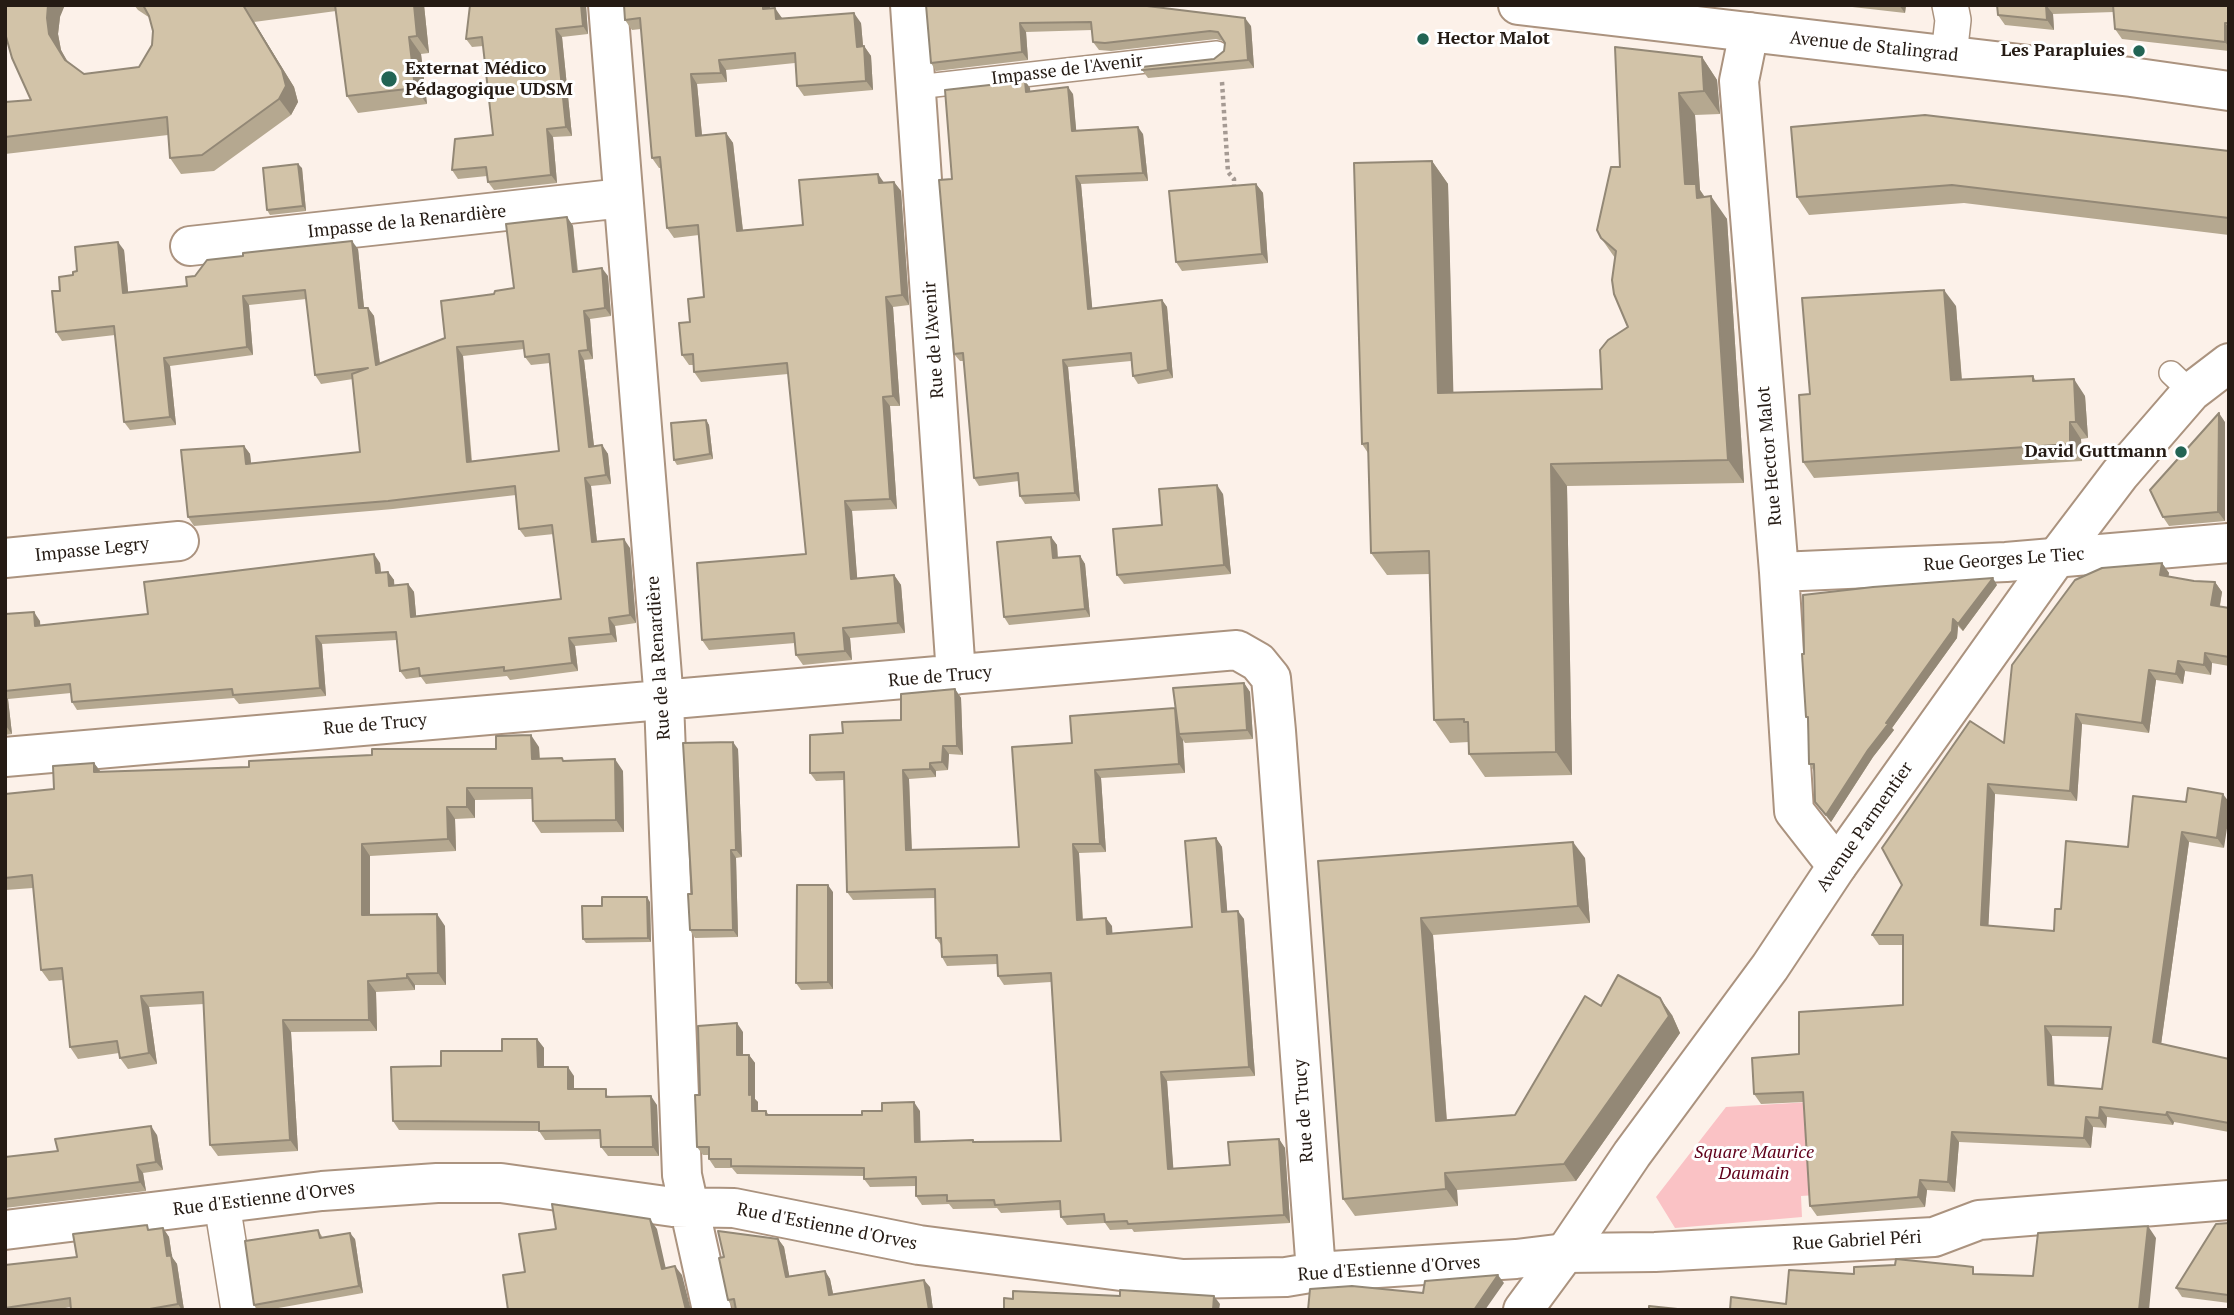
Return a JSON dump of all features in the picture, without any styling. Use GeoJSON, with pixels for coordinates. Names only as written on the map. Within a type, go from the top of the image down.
{"type":"FeatureCollection","features":[{"type":"Feature","properties":{"kind":"street","name":"Rue de la Renardière"},"geometry":{"type":"LineString","coordinates":[[608,5],[664,701],[682,1175],[712,1310]]}},
{"type":"Feature","properties":{"kind":"street","name":"Rue de l'Avenir"},"geometry":{"type":"LineString","coordinates":[[909,5],[917,87],[956,675]]}},
{"type":"Feature","properties":{"kind":"street","name":"Avenue de Stalingrad"},"geometry":{"type":"LineString","coordinates":[[1518,5],[1949,55],[2229,91]]}},
{"type":"Feature","properties":{"kind":"street"},"geometry":{"type":"LineString","coordinates":[[1949,55],[1953,20],[1950,5]]}},
{"type":"Feature","properties":{"kind":"street","name":"Rue Hector Malot"},"geometry":{"type":"LineString","coordinates":[[1749,32],[1738,81],[1779,572],[1794,811],[1837,866]]}},
{"type":"Feature","properties":{"kind":"street","name":"Impasse de la Renardière"},"geometry":{"type":"LineString","coordinates":[[190,246],[624,198]]}},
{"type":"Feature","properties":{"kind":"street","name":"Avenue Parmentier"},"geometry":{"type":"LineString","coordinates":[[1523,1310],[1625,1164],[1770,967],[1837,866],[2057,557],[2120,474],[2181,383],[2229,363]]}},
{"type":"Feature","properties":{"kind":"street","name":"Impasse Legry"},"geometry":{"type":"LineString","coordinates":[[5,558],[179,541]]}},
{"type":"Feature","properties":{"kind":"street","name":"Rue Georges Le Tiec"},"geometry":{"type":"LineString","coordinates":[[1779,572],[2006,562],[2229,543]]}},
{"type":"Feature","properties":{"kind":"street","name":"Rue de Trucy"},"geometry":{"type":"LineString","coordinates":[[5,757],[1237,650],[1258,662],[1271,678],[1316,1272]]}},
{"type":"Feature","properties":{"kind":"street","name":"Rue d'Estienne d'Orves"},"geometry":{"type":"LineString","coordinates":[[5,1230],[335,1190],[437,1183],[500,1183],[688,1208],[734,1208],[919,1245],[1183,1279],[1286,1277],[1316,1272],[1502,1260],[1565,1253]]}},
{"type":"Feature","properties":{"kind":"street","name":"Rue Gabriel Péri"},"geometry":{"type":"LineString","coordinates":[[1565,1253],[1656,1252],[1934,1237],[1979,1220],[2229,1200]]}},
{"type":"Feature","properties":{"kind":"street"},"geometry":{"type":"LineString","coordinates":[[222,1205],[239,1310]]}},
{"type":"Feature","properties":{"kind":"lane","name":"Impasse de l'Avenir"},"geometry":{"type":"LineString","coordinates":[[917,87],[1219,62]]}},
{"type":"Feature","properties":{"kind":"path"},"geometry":{"type":"LineString","coordinates":[[1219,62],[1228,172],[1234,179],[1235,195]]}},
{"type":"Feature","properties":{"kind":"green space","name":"Square Maurice Daumain"},"geometry":{"type":"Polygon","coordinates":[[[1810,1102],[1816,1195],[1801,1196],[1802,1217],[1675,1228],[1656,1197],[1726,1107],[1810,1102]]]}},
{"type":"Feature","properties":{"kind":"building","name":"Externat Médico Pédagogique UDSM"},"geometry":{"type":"Polygon","coordinates":[[[5,5],[48,5],[49,34],[65,60],[84,74],[139,67],[152,45],[153,31],[143,5],[243,5],[282,70],[286,86],[279,99],[202,155],[170,158],[167,117],[5,137],[5,102],[31,100],[12,58],[5,33],[5,5]]]}},
{"type":"Feature","properties":{"kind":"building"},"geometry":{"type":"Polygon","coordinates":[[[335,5],[414,5],[417,36],[409,37],[415,88],[347,96],[335,5]]]}},
{"type":"Feature","properties":{"kind":"building"},"geometry":{"type":"Polygon","coordinates":[[[470,5],[581,5],[583,26],[556,29],[566,127],[547,129],[551,175],[488,182],[486,167],[452,170],[455,139],[493,135],[482,37],[466,39],[470,5]]]}},
{"type":"Feature","properties":{"kind":"building"},"geometry":{"type":"Polygon","coordinates":[[[624,5],[763,5],[763,9],[775,8],[776,19],[854,13],[857,47],[864,46],[866,81],[797,86],[795,53],[719,60],[721,73],[691,74],[696,136],[726,133],[737,231],[803,225],[799,180],[878,174],[879,183],[894,182],[902,295],[886,297],[893,396],[883,397],[890,499],[845,501],[851,579],[894,575],[898,623],[843,628],[845,651],[796,655],[794,633],[702,640],[697,563],[806,554],[787,363],[694,372],[693,354],[682,355],[679,323],[690,322],[688,299],[704,297],[698,225],[667,228],[660,157],[652,158],[640,18],[625,20],[624,5]]]}},
{"type":"Feature","properties":{"kind":"building"},"geometry":{"type":"Polygon","coordinates":[[[926,5],[1139,5],[1245,18],[1248,60],[1142,70],[1142,67],[1214,59],[1224,51],[1225,43],[1218,32],[1210,31],[1105,43],[1093,42],[1091,22],[1020,23],[1022,52],[931,63],[926,5]]]}},
{"type":"Feature","properties":{"kind":"building"},"geometry":{"type":"Polygon","coordinates":[[[1997,5],[2046,5],[2047,20],[1998,15],[1997,5]]]}},
{"type":"Feature","properties":{"kind":"building"},"geometry":{"type":"Polygon","coordinates":[[[2113,5],[2229,5],[2225,42],[2115,29],[2113,5]]]}},
{"type":"Feature","properties":{"kind":"building"},"geometry":{"type":"Polygon","coordinates":[[[1615,47],[1702,57],[1704,91],[1679,93],[1685,184],[1696,184],[1697,198],[1711,196],[1728,460],[1551,464],[1556,752],[1469,754],[1468,722],[1464,722],[1464,719],[1434,720],[1429,551],[1371,553],[1368,443],[1362,444],[1354,163],[1432,161],[1438,393],[1602,389],[1600,350],[1608,340],[1628,327],[1614,294],[1612,280],[1616,251],[1601,238],[1597,230],[1611,167],[1620,167],[1615,47]]]}},
{"type":"Feature","properties":{"kind":"building"},"geometry":{"type":"Polygon","coordinates":[[[1025,81],[1026,92],[1068,87],[1072,131],[1138,127],[1143,173],[1076,176],[1088,309],[1162,300],[1168,370],[1133,376],[1131,353],[1063,360],[1075,493],[1020,496],[1018,473],[974,478],[963,353],[954,354],[939,180],[952,179],[945,90],[1025,81]]]}},
{"type":"Feature","properties":{"kind":"building"},"geometry":{"type":"Polygon","coordinates":[[[1925,115],[2229,151],[2229,218],[1952,185],[1797,197],[1791,127],[1925,115]]]}},
{"type":"Feature","properties":{"kind":"building"},"geometry":{"type":"Polygon","coordinates":[[[298,164],[303,206],[267,210],[263,168],[298,164]]]}},
{"type":"Feature","properties":{"kind":"building"},"geometry":{"type":"Polygon","coordinates":[[[1256,184],[1262,254],[1176,262],[1169,191],[1256,184]]]}},
{"type":"Feature","properties":{"kind":"building"},"geometry":{"type":"Polygon","coordinates":[[[567,217],[573,272],[602,268],[605,308],[584,311],[588,350],[579,351],[589,447],[602,445],[606,475],[585,478],[592,542],[624,539],[630,615],[609,618],[611,634],[569,638],[572,663],[504,671],[504,667],[420,676],[419,668],[400,671],[396,632],[316,636],[320,688],[233,695],[232,689],[72,702],[70,684],[5,691],[5,614],[34,612],[35,626],[148,614],[144,582],[374,554],[376,573],[388,572],[389,586],[408,584],[411,617],[561,599],[552,525],[519,529],[515,486],[388,501],[188,517],[181,450],[244,446],[246,464],[360,452],[352,374],[368,368],[315,375],[305,290],[243,296],[247,347],[164,358],[170,417],[124,422],[114,326],[56,332],[52,291],[60,291],[59,277],[73,275],[73,272],[77,271],[75,247],[118,242],[123,293],[187,286],[186,277],[195,276],[207,260],[243,256],[243,253],[352,241],[359,308],[368,308],[376,365],[445,338],[441,301],[494,294],[495,291],[514,288],[506,224],[567,217]],[[523,341],[457,347],[467,462],[559,451],[549,354],[525,357],[523,341]]]}},
{"type":"Feature","properties":{"kind":"building"},"geometry":{"type":"Polygon","coordinates":[[[1944,290],[1951,380],[2033,376],[2033,381],[2074,379],[2076,422],[2070,422],[2070,444],[1803,462],[1799,395],[1810,394],[1802,298],[1944,290]]]}},
{"type":"Feature","properties":{"kind":"building"},"geometry":{"type":"Polygon","coordinates":[[[2219,413],[2218,512],[2163,517],[2150,490],[2219,413]]]}},
{"type":"Feature","properties":{"kind":"building"},"geometry":{"type":"Polygon","coordinates":[[[706,420],[710,454],[674,460],[671,423],[706,420]]]}},
{"type":"Feature","properties":{"kind":"building"},"geometry":{"type":"Polygon","coordinates":[[[1217,485],[1224,565],[1117,575],[1113,529],[1162,525],[1159,489],[1217,485]]]}},
{"type":"Feature","properties":{"kind":"building"},"geometry":{"type":"Polygon","coordinates":[[[1051,537],[1053,558],[1080,556],[1085,609],[1004,617],[997,542],[1051,537]]]}},
{"type":"Feature","properties":{"kind":"building"},"geometry":{"type":"Polygon","coordinates":[[[2162,563],[2160,575],[2215,582],[2211,605],[2229,608],[2229,657],[2205,653],[2204,665],[2178,661],[2176,674],[2149,670],[2142,723],[2076,714],[2070,791],[1988,784],[1981,925],[2054,931],[2055,909],[2061,909],[2066,841],[2128,847],[2133,796],[2186,802],[2188,788],[2223,794],[2217,838],[2182,832],[2153,1042],[2229,1059],[2229,1123],[2167,1112],[2166,1115],[2100,1107],[2099,1118],[2086,1117],[2084,1138],[1952,1132],[1948,1182],[1920,1180],[1918,1197],[1810,1206],[1803,1092],[1754,1094],[1752,1058],[1799,1054],[1799,1012],[1903,1005],[1903,935],[1872,935],[1902,885],[1882,848],[1970,721],[2004,743],[2012,665],[2075,580],[2102,568],[2162,563]],[[2045,1026],[2048,1085],[2102,1089],[2111,1027],[2045,1026]]]}},
{"type":"Feature","properties":{"kind":"building"},"geometry":{"type":"Polygon","coordinates":[[[1993,578],[1958,624],[1953,619],[1952,631],[1886,723],[1889,723],[1826,815],[1815,802],[1814,764],[1809,764],[1802,654],[1803,595],[1993,578]]]}},
{"type":"Feature","properties":{"kind":"building"},"geometry":{"type":"Polygon","coordinates":[[[1244,683],[1247,730],[1179,734],[1173,688],[1244,683]]]}},
{"type":"Feature","properties":{"kind":"building"},"geometry":{"type":"Polygon","coordinates":[[[955,689],[957,746],[943,746],[942,762],[930,763],[930,769],[903,770],[906,850],[1019,847],[1012,747],[1072,743],[1070,716],[1175,708],[1179,764],[1095,770],[1100,844],[1073,844],[1077,920],[1106,918],[1107,934],[1192,927],[1185,841],[1216,838],[1222,912],[1238,911],[1249,1067],[1161,1072],[1168,1169],[1230,1165],[1228,1142],[1279,1139],[1284,1215],[1128,1224],[1127,1221],[1105,1222],[1104,1214],[1061,1217],[1060,1201],[995,1205],[994,1200],[947,1201],[947,1195],[916,1196],[916,1177],[864,1179],[864,1168],[731,1166],[731,1159],[709,1159],[709,1147],[697,1147],[695,1095],[700,1095],[698,1026],[737,1023],[737,1055],[749,1055],[749,1095],[752,1094],[752,1111],[766,1111],[766,1115],[862,1115],[862,1111],[882,1111],[882,1103],[914,1102],[915,1142],[1061,1141],[1051,973],[998,976],[997,955],[942,957],[941,938],[936,938],[935,889],[847,892],[844,772],[810,773],[810,735],[843,733],[842,722],[901,720],[901,694],[955,689]]]}},
{"type":"Feature","properties":{"kind":"building"},"geometry":{"type":"Polygon","coordinates":[[[531,735],[532,759],[615,759],[616,820],[533,821],[532,788],[467,788],[467,807],[447,807],[448,839],[362,844],[362,915],[437,914],[438,973],[407,974],[407,978],[368,981],[369,1020],[283,1020],[290,1140],[210,1145],[203,992],[141,996],[149,1053],[120,1058],[117,1041],[70,1047],[62,968],[41,970],[32,875],[5,878],[5,794],[54,789],[53,766],[94,763],[94,772],[249,767],[249,761],[372,755],[372,749],[496,749],[496,736],[531,735]]]}},
{"type":"Feature","properties":{"kind":"building"},"geometry":{"type":"Polygon","coordinates":[[[733,742],[736,850],[731,850],[733,930],[690,930],[688,894],[692,894],[683,743],[733,742]]]}},
{"type":"Feature","properties":{"kind":"building"},"geometry":{"type":"Polygon","coordinates":[[[1573,842],[1578,906],[1421,918],[1436,1121],[1515,1115],[1585,996],[1601,1006],[1618,975],[1660,998],[1669,1016],[1564,1164],[1445,1173],[1446,1189],[1343,1199],[1318,861],[1573,842]]]}},
{"type":"Feature","properties":{"kind":"building"},"geometry":{"type":"Polygon","coordinates":[[[797,885],[828,885],[828,982],[796,983],[797,885]]]}},
{"type":"Feature","properties":{"kind":"building"},"geometry":{"type":"Polygon","coordinates":[[[602,897],[647,897],[648,938],[583,939],[582,906],[602,906],[602,897]]]}},
{"type":"Feature","properties":{"kind":"building"},"geometry":{"type":"Polygon","coordinates":[[[502,1039],[537,1039],[538,1067],[568,1067],[568,1089],[606,1089],[606,1097],[651,1096],[653,1147],[601,1147],[600,1130],[539,1131],[539,1122],[393,1121],[391,1067],[441,1066],[441,1051],[502,1051],[502,1039]]]}},
{"type":"Feature","properties":{"kind":"building"},"geometry":{"type":"Polygon","coordinates":[[[151,1126],[156,1162],[137,1165],[140,1182],[5,1199],[5,1157],[58,1151],[55,1139],[151,1126]]]}},
{"type":"Feature","properties":{"kind":"building"},"geometry":{"type":"Polygon","coordinates":[[[552,1204],[650,1219],[662,1269],[675,1266],[686,1310],[508,1310],[503,1275],[525,1272],[519,1234],[556,1229],[552,1204]]]}},
{"type":"Feature","properties":{"kind":"building"},"geometry":{"type":"Polygon","coordinates":[[[2229,1223],[2228,1295],[2176,1288],[2216,1224],[2229,1223]]]}},
{"type":"Feature","properties":{"kind":"building"},"geometry":{"type":"Polygon","coordinates":[[[147,1225],[148,1230],[163,1228],[167,1256],[171,1255],[178,1304],[144,1310],[71,1310],[70,1298],[5,1308],[5,1265],[77,1257],[73,1234],[147,1225]]]}},
{"type":"Feature","properties":{"kind":"building"},"geometry":{"type":"Polygon","coordinates":[[[2148,1226],[2139,1310],[1730,1310],[1731,1297],[1786,1304],[1789,1270],[1854,1274],[1854,1267],[1895,1265],[1896,1259],[1973,1267],[1973,1274],[2033,1276],[2038,1233],[2148,1226]]]}},
{"type":"Feature","properties":{"kind":"building"},"geometry":{"type":"Polygon","coordinates":[[[318,1230],[320,1238],[350,1233],[359,1286],[254,1305],[245,1241],[318,1230]]]}},
{"type":"Feature","properties":{"kind":"building"},"geometry":{"type":"Polygon","coordinates":[[[718,1231],[778,1239],[786,1277],[825,1271],[829,1295],[924,1280],[929,1310],[736,1310],[734,1299],[728,1300],[719,1258],[724,1257],[718,1231]]]}},
{"type":"Feature","properties":{"kind":"building"},"geometry":{"type":"Polygon","coordinates":[[[1498,1275],[1474,1310],[1308,1310],[1310,1289],[1352,1286],[1423,1293],[1425,1281],[1498,1275]]]}},
{"type":"Feature","properties":{"kind":"building"},"geometry":{"type":"Polygon","coordinates":[[[1120,1290],[1214,1296],[1213,1310],[1004,1310],[1004,1298],[1013,1299],[1013,1291],[1120,1296],[1120,1290]]]}},
{"type":"Feature","properties":{"kind":"building"},"geometry":{"type":"Polygon","coordinates":[[[1649,1306],[1687,1310],[1649,1310],[1649,1306]]]}},
{"type":"Feature","properties":{"kind":"place","name":"Hector Malot"},"geometry":{"type":"Point","coordinates":[1423,39]}},
{"type":"Feature","properties":{"kind":"place","name":"Les Parapluies"},"geometry":{"type":"Point","coordinates":[2139,51]}},
{"type":"Feature","properties":{"kind":"place","name":"Externat Médico Pédagogique UDSM"},"geometry":{"type":"Point","coordinates":[389,79]}},
{"type":"Feature","properties":{"kind":"place","name":"David Guttmann"},"geometry":{"type":"Point","coordinates":[2181,452]}}]}
